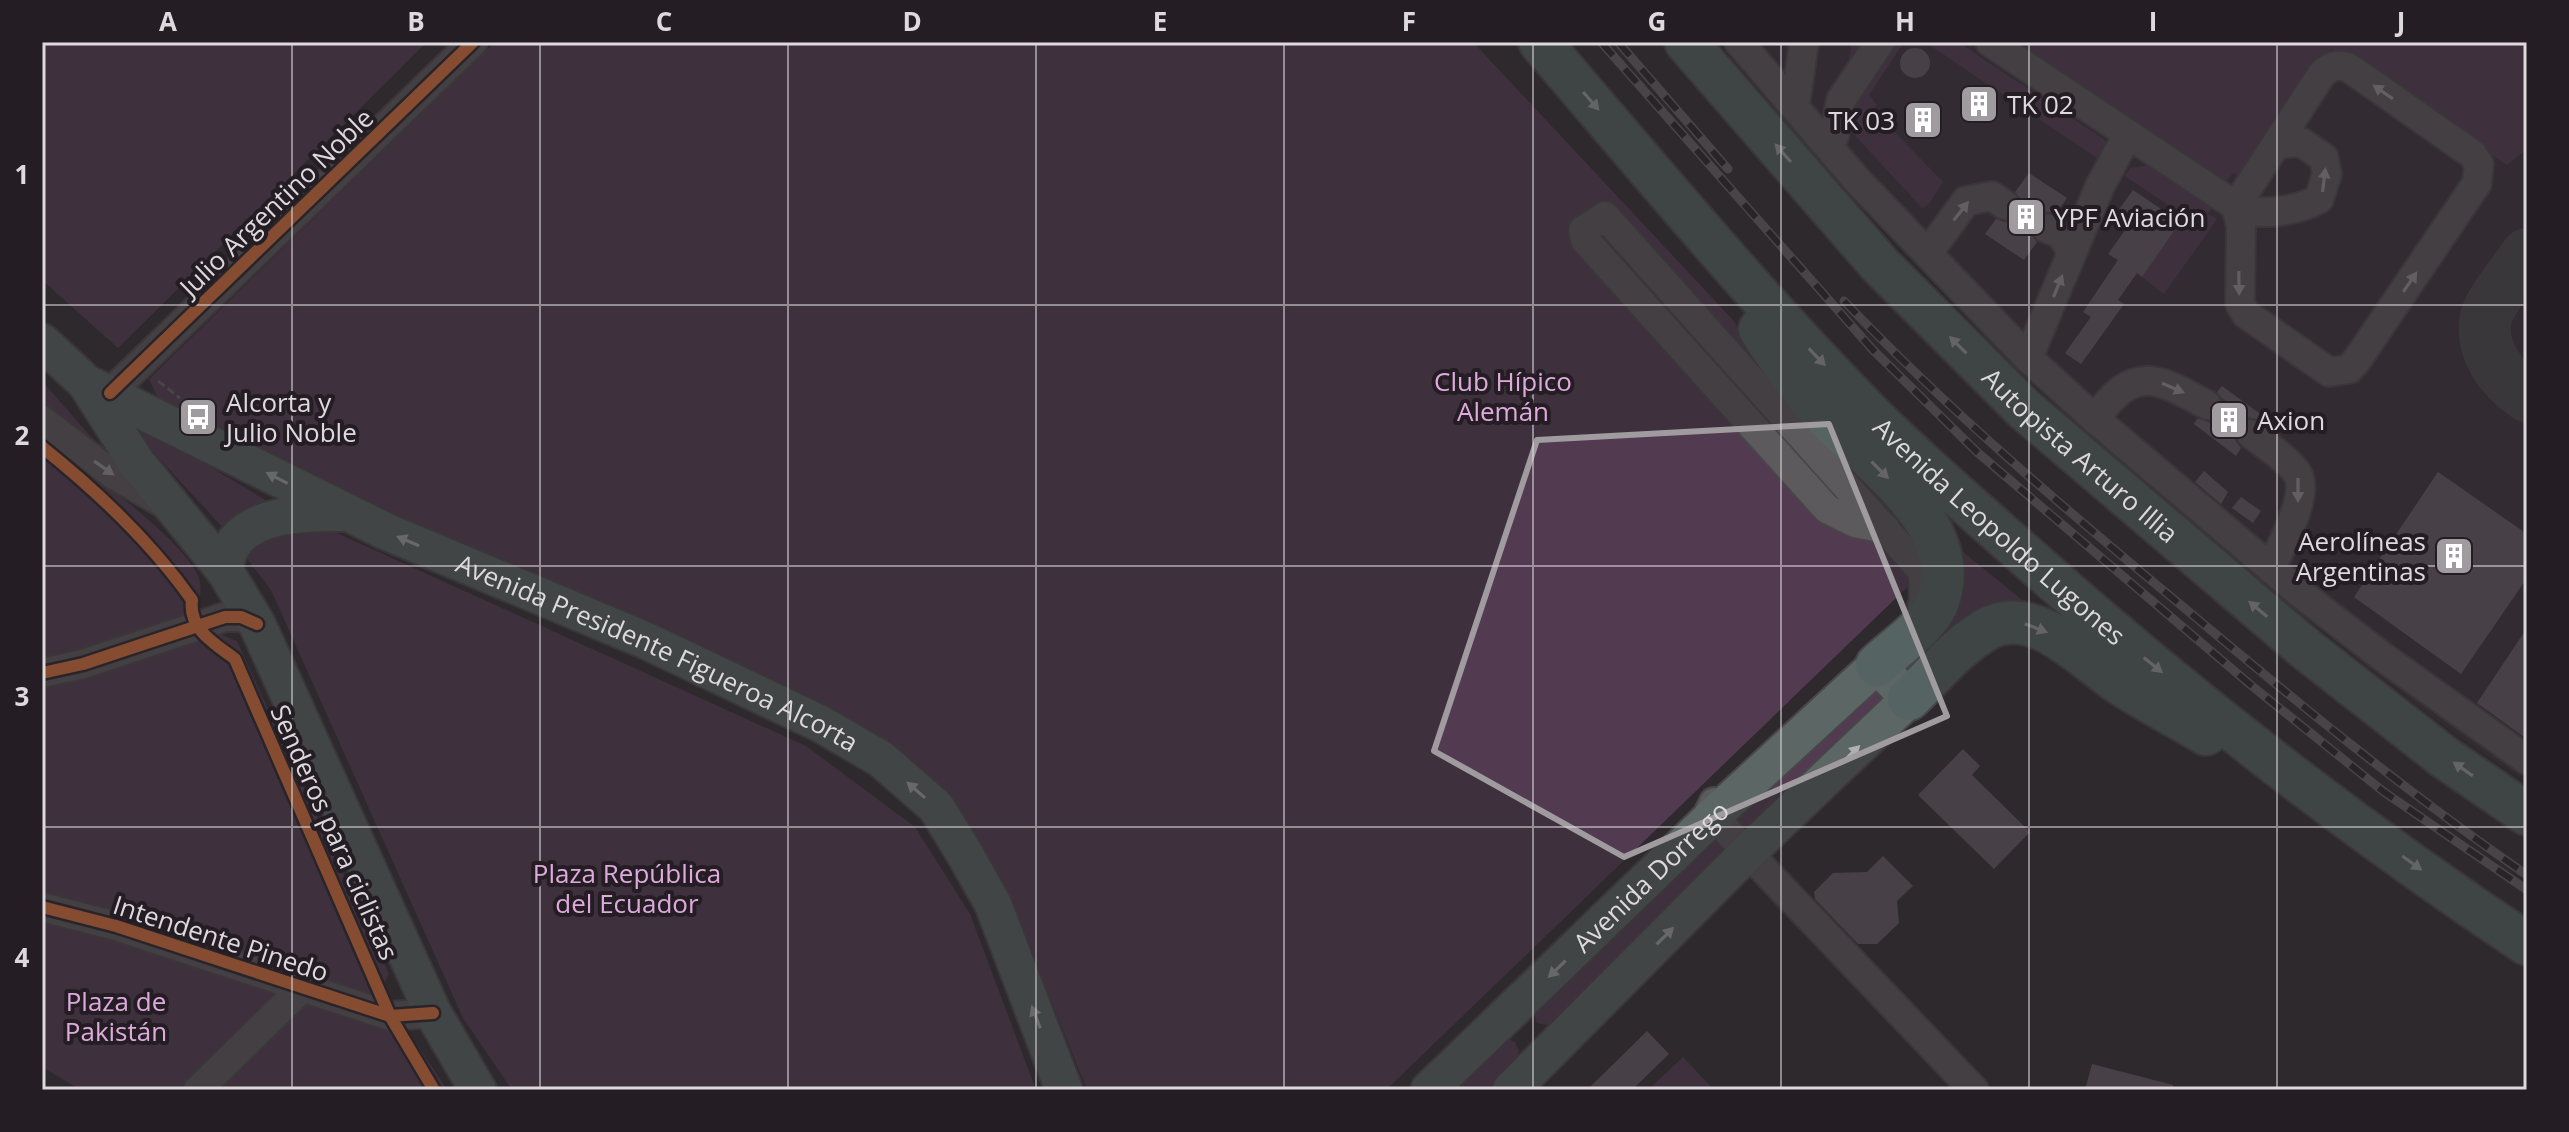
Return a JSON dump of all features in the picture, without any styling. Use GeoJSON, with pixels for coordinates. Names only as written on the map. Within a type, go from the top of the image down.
{"type":"FeatureCollection","features":[{"type":"Feature","properties":{"kind":"highway","name":"Avenida Leopoldo Lugones"},"geometry":{"type":"LineString","coordinates":[[1540,42],[1769,307],[1945,485],[2146,659],[2349,817],[2527,944]]}},
{"type":"Feature","properties":{"kind":"highway","name":"Autopista Arturo Illia"},"geometry":{"type":"LineString","coordinates":[[1686,42],[1881,266],[2033,417],[2306,649],[2444,757],[2527,814]]}},
{"type":"Feature","properties":{"kind":"highway"},"geometry":{"type":"LineString","coordinates":[[1689,216],[1771,347],[1825,415],[1908,498],[1937,544],[1943,563],[1942,588],[1936,607],[1877,665]]}},
{"type":"Feature","properties":{"kind":"highway"},"geometry":{"type":"LineString","coordinates":[[1909,699],[1965,645],[1988,628],[2024,623],[2061,640],[2121,684],[2349,817]]}},
{"type":"Feature","properties":{"kind":"main road","name":"Avenida Presidente Figueroa Alcorta"},"geometry":{"type":"LineString","coordinates":[[42,342],[98,388],[347,513],[647,641],[821,724],[881,759],[936,807],[993,904],[1064,1090]]}},
{"type":"Feature","properties":{"kind":"main road","name":"Avenida Presidente Figueroa Alcorta"},"geometry":{"type":"LineString","coordinates":[[98,388],[102,412],[171,508],[225,571],[257,624],[433,1013],[478,1090]]}},
{"type":"Feature","properties":{"kind":"main road"},"geometry":{"type":"LineString","coordinates":[[225,571],[225,556],[232,540],[252,527],[310,512],[347,513]]}},
{"type":"Feature","properties":{"kind":"main road"},"geometry":{"type":"LineString","coordinates":[[1877,665],[1909,699]]}},
{"type":"Feature","properties":{"kind":"main road","name":"Avenida Dorrego"},"geometry":{"type":"LineString","coordinates":[[1429,1090],[1713,816],[1877,665]]}},
{"type":"Feature","properties":{"kind":"main road","name":"Avenida Dorrego"},"geometry":{"type":"LineString","coordinates":[[1511,1090],[1749,851],[1909,699]]}},
{"type":"Feature","properties":{"kind":"main road"},"geometry":{"type":"LineString","coordinates":[[1508,1017],[1547,1054]]}},
{"type":"Feature","properties":{"kind":"street"},"geometry":{"type":"LineString","coordinates":[[1739,42],[1827,145],[2028,358],[2271,569],[2383,657],[2527,760]]}},
{"type":"Feature","properties":{"kind":"street"},"geometry":{"type":"LineString","coordinates":[[1795,106],[1804,42]]}},
{"type":"Feature","properties":{"kind":"street"},"geometry":{"type":"LineString","coordinates":[[1827,145],[1834,137],[1841,100],[1880,42]]}},
{"type":"Feature","properties":{"kind":"street"},"geometry":{"type":"LineString","coordinates":[[1990,42],[2236,207],[2261,212],[2307,205],[2319,199],[2327,174],[2324,158],[2301,142],[2276,144]]}},
{"type":"Feature","properties":{"kind":"street","name":"Julio Argentino Noble"},"geometry":{"type":"LineString","coordinates":[[98,388],[459,47]]}},
{"type":"Feature","properties":{"kind":"street"},"geometry":{"type":"LineString","coordinates":[[2339,65],[2348,67],[2472,154],[2480,174],[2349,369],[2329,372],[2246,314],[2240,304],[2241,226],[2236,207],[2276,144],[2321,75],[2329,67],[2339,65]]}},
{"type":"Feature","properties":{"kind":"street"},"geometry":{"type":"LineString","coordinates":[[2028,358],[2100,186],[2128,134]]}},
{"type":"Feature","properties":{"kind":"street"},"geometry":{"type":"LineString","coordinates":[[1928,253],[1966,201],[1992,196],[2005,205]]}},
{"type":"Feature","properties":{"kind":"street"},"geometry":{"type":"LineString","coordinates":[[1886,529],[1855,523],[1827,509],[1595,252],[1582,235],[1583,230],[1601,216],[1610,219],[1744,368],[1818,458],[1886,529],[1923,572],[1924,602],[1901,631],[1708,809],[1974,1090]]}},
{"type":"Feature","properties":{"kind":"street"},"geometry":{"type":"LineString","coordinates":[[2046,228],[2061,234],[2072,252]]}},
{"type":"Feature","properties":{"kind":"street"},"geometry":{"type":"LineString","coordinates":[[2095,419],[2130,384],[2142,379],[2152,379],[2207,405]]}},
{"type":"Feature","properties":{"kind":"street"},"geometry":{"type":"LineString","coordinates":[[42,420],[111,473],[171,508]]}},
{"type":"Feature","properties":{"kind":"street"},"geometry":{"type":"LineString","coordinates":[[2251,434],[2297,472],[2301,486],[2298,505],[2271,569]]}},
{"type":"Feature","properties":{"kind":"street"},"geometry":{"type":"LineString","coordinates":[[198,625],[216,602],[225,571]]}},
{"type":"Feature","properties":{"kind":"street"},"geometry":{"type":"LineString","coordinates":[[42,673],[83,664],[225,617],[257,624]]}},
{"type":"Feature","properties":{"kind":"street","name":"Intendente Pinedo"},"geometry":{"type":"LineString","coordinates":[[42,907],[116,926],[390,1016],[433,1013]]}},
{"type":"Feature","properties":{"kind":"street"},"geometry":{"type":"LineString","coordinates":[[198,1090],[302,988]]}},
{"type":"Feature","properties":{"kind":"highlighted area"},"geometry":{"type":"Polygon","coordinates":[[[1829,424],[1947,716],[1624,857],[1434,751],[1537,440],[1829,424]]]}},
{"type":"Feature","properties":{"kind":"shaded area"},"geometry":{"type":"Polygon","coordinates":[[[1719,42],[2527,42],[2527,782],[2452,732],[2368,668],[2087,433],[1997,350],[1848,191],[1719,42]]]}},
{"type":"Feature","properties":{"kind":"green space"},"geometry":{"type":"Polygon","coordinates":[[[42,42],[427,42],[118,348],[42,280],[42,42]]]}},
{"type":"Feature","properties":{"kind":"green space","name":"Club Hípico Alemán"},"geometry":{"type":"Polygon","coordinates":[[[495,42],[1473,42],[1732,319],[1803,420],[1910,527],[1909,540],[1923,572],[1386,1090],[1087,1090],[1010,898],[952,796],[829,707],[653,622],[389,515],[159,401],[149,379],[495,42]]]}},
{"type":"Feature","properties":{"kind":"green space"},"geometry":{"type":"Polygon","coordinates":[[[1852,42],[1904,42],[1869,95],[1877,105],[1869,117],[1881,127],[1886,123],[1943,182],[1929,204],[1922,208],[1851,131],[1828,118],[1831,90],[1848,65],[1852,42]]]}},
{"type":"Feature","properties":{"kind":"green space"},"geometry":{"type":"Polygon","coordinates":[[[1925,42],[1958,42],[2105,140],[2105,154],[2100,160],[1925,42]]]}},
{"type":"Feature","properties":{"kind":"green space"},"geometry":{"type":"Polygon","coordinates":[[[2018,42],[2527,42],[2527,149],[2507,165],[2331,49],[2245,181],[2233,173],[2224,184],[2018,42]]]}},
{"type":"Feature","properties":{"kind":"green space"},"geometry":{"type":"Polygon","coordinates":[[[2150,165],[2212,207],[2208,214],[2217,219],[2164,294],[2142,277],[2183,215],[2125,176],[2130,168],[2150,165]]]}},
{"type":"Feature","properties":{"kind":"green space"},"geometry":{"type":"Polygon","coordinates":[[[42,381],[106,454],[42,407],[42,381]]]}},
{"type":"Feature","properties":{"kind":"green space"},"geometry":{"type":"Polygon","coordinates":[[[141,425],[277,507],[225,530],[132,429],[141,425]]]}},
{"type":"Feature","properties":{"kind":"green space"},"geometry":{"type":"Polygon","coordinates":[[[42,437],[156,526],[193,566],[200,582],[199,603],[179,630],[42,658],[42,437]]]}},
{"type":"Feature","properties":{"kind":"green space","name":"Plaza República del Ecuador"},"geometry":{"type":"Polygon","coordinates":[[[330,530],[806,746],[915,827],[970,914],[1036,1090],[512,1090],[463,1018],[271,590],[238,547],[254,535],[330,530]]]}},
{"type":"Feature","properties":{"kind":"green space"},"geometry":{"type":"Polygon","coordinates":[[[1963,552],[2044,618],[2029,614],[1751,832],[1735,828],[1735,811],[1956,606],[1964,586],[1963,552]]]}},
{"type":"Feature","properties":{"kind":"green space"},"geometry":{"type":"Polygon","coordinates":[[[219,634],[237,641],[389,974],[376,998],[42,896],[42,683],[219,634]]]}},
{"type":"Feature","properties":{"kind":"green space"},"geometry":{"type":"Polygon","coordinates":[[[1713,832],[1729,847],[1561,1018],[1548,1025],[1537,1023],[1532,1009],[1713,832]]]}},
{"type":"Feature","properties":{"kind":"green space","name":"Plaza de Pakistán"},"geometry":{"type":"Polygon","coordinates":[[[42,917],[413,1038],[447,1090],[81,1090],[42,1067],[42,917]]]}},
{"type":"Feature","properties":{"kind":"green space"},"geometry":{"type":"Polygon","coordinates":[[[1504,1037],[1515,1042],[1519,1051],[1517,1060],[1487,1090],[1444,1090],[1504,1037]]]}},
{"type":"Feature","properties":{"kind":"green space"},"geometry":{"type":"Polygon","coordinates":[[[1683,1057],[1714,1090],[1648,1090],[1683,1057]]]}},
{"type":"Feature","properties":{"kind":"building"},"geometry":{"type":"Polygon","coordinates":[[[1915,48],[1926,52],[1930,63],[1926,74],[1915,78],[1904,74],[1900,63],[1904,52],[1915,48]]]}},
{"type":"Feature","properties":{"kind":"building","name":"TK 02"},"geometry":{"type":"Polygon","coordinates":[[[1979,88],[1990,93],[1995,104],[1990,115],[1979,120],[1968,115],[1963,104],[1968,93],[1979,88]]]}},
{"type":"Feature","properties":{"kind":"building","name":"TK 03"},"geometry":{"type":"Polygon","coordinates":[[[1923,105],[1934,109],[1938,120],[1934,131],[1923,135],[1912,131],[1908,120],[1912,109],[1923,105]]]}},
{"type":"Feature","properties":{"kind":"building","name":"YPF Aviación"},"geometry":{"type":"Polygon","coordinates":[[[2029,173],[2067,198],[2056,214],[2043,211],[2031,221],[2029,231],[2037,242],[2024,260],[1985,234],[1996,219],[2004,222],[2018,215],[2022,206],[2015,192],[2029,173]]]}},
{"type":"Feature","properties":{"kind":"building"},"geometry":{"type":"Polygon","coordinates":[[[2133,190],[2180,222],[2142,277],[2137,273],[2118,300],[2124,304],[2081,364],[2065,353],[2091,317],[2083,312],[2118,260],[2108,254],[2126,229],[2112,219],[2133,190]]]}},
{"type":"Feature","properties":{"kind":"building","name":"Axion"},"geometry":{"type":"Polygon","coordinates":[[[2222,386],[2263,416],[2261,420],[2245,418],[2237,424],[2235,440],[2241,448],[2236,456],[2194,424],[2197,419],[2215,420],[2221,414],[2224,404],[2217,392],[2222,386]]]}},
{"type":"Feature","properties":{"kind":"building"},"geometry":{"type":"Polygon","coordinates":[[[2204,471],[2228,492],[2221,504],[2195,482],[2204,471]]]}},
{"type":"Feature","properties":{"kind":"building","name":"Aerolíneas Argentinas"},"geometry":{"type":"Polygon","coordinates":[[[2438,472],[2527,534],[2527,578],[2461,674],[2354,597],[2438,472]]]}},
{"type":"Feature","properties":{"kind":"building"},"geometry":{"type":"Polygon","coordinates":[[[2241,497],[2261,511],[2253,523],[2232,508],[2241,497]]]}},
{"type":"Feature","properties":{"kind":"building"},"geometry":{"type":"Polygon","coordinates":[[[2527,628],[2527,739],[2477,703],[2527,628]]]}},
{"type":"Feature","properties":{"kind":"building"},"geometry":{"type":"Polygon","coordinates":[[[1963,749],[1980,766],[1972,775],[2030,832],[1994,869],[1918,795],[1963,749]]]}},
{"type":"Feature","properties":{"kind":"building"},"geometry":{"type":"Polygon","coordinates":[[[1883,856],[1913,886],[1897,901],[1899,923],[1877,944],[1858,944],[1815,899],[1814,892],[1833,873],[1867,872],[1883,856]]]}},
{"type":"Feature","properties":{"kind":"building"},"geometry":{"type":"Polygon","coordinates":[[[1647,1031],[1669,1054],[1632,1090],[1587,1090],[1647,1031]]]}},
{"type":"Feature","properties":{"kind":"building"},"geometry":{"type":"Polygon","coordinates":[[[2092,1064],[2173,1085],[2172,1090],[2085,1090],[2092,1064]]]}},
{"type":"Feature","properties":{"kind":"taxiway"},"geometry":{"type":"LineString","coordinates":[[2527,254],[2493,303],[2486,317],[2485,329],[2494,362],[2509,381],[2527,396]]}},
{"type":"Feature","properties":{"kind":"tunnel"},"geometry":{"type":"LineString","coordinates":[[2005,205],[2046,228]]}},
{"type":"Feature","properties":{"kind":"tunnel"},"geometry":{"type":"LineString","coordinates":[[2207,405],[2251,434]]}},
{"type":"Feature","properties":{"kind":"railway"},"geometry":{"type":"LineString","coordinates":[[1601,42],[1873,350],[1977,452],[2252,686],[2384,792],[2527,890]]}},
{"type":"Feature","properties":{"kind":"railway"},"geometry":{"type":"LineString","coordinates":[[1618,42],[1728,169]]}},
{"type":"Feature","properties":{"kind":"railway"},"geometry":{"type":"LineString","coordinates":[[1844,301],[1966,420],[2138,570],[2351,745],[2527,875]]}},
{"type":"Feature","properties":{"kind":"cycle path"},"geometry":{"type":"LineString","coordinates":[[110,393],[473,42]]}},
{"type":"Feature","properties":{"kind":"cycle path","name":"Senderos para ciclistas"},"geometry":{"type":"LineString","coordinates":[[42,447],[103,499],[141,538],[192,600],[194,619],[204,635],[235,659],[390,1016],[434,1090]]}},
{"type":"Feature","properties":{"kind":"cycle path"},"geometry":{"type":"LineString","coordinates":[[42,673],[83,664],[225,617],[241,617],[257,624]]}},
{"type":"Feature","properties":{"kind":"cycle path"},"geometry":{"type":"LineString","coordinates":[[42,907],[116,926],[390,1016],[433,1013]]}},
{"type":"Feature","properties":{"kind":"place","name":"TK 02"},"geometry":{"type":"Point","coordinates":[1979,104]}},
{"type":"Feature","properties":{"kind":"place","name":"TK 03"},"geometry":{"type":"Point","coordinates":[1923,120]}},
{"type":"Feature","properties":{"kind":"place","name":"YPF Aviación"},"geometry":{"type":"Point","coordinates":[2026,217]}},
{"type":"Feature","properties":{"kind":"place","name":"Alcorta y Julio Noble"},"geometry":{"type":"Point","coordinates":[198,417]}},
{"type":"Feature","properties":{"kind":"place","name":"Axion"},"geometry":{"type":"Point","coordinates":[2229,420]}},
{"type":"Feature","properties":{"kind":"place","name":"Aerolíneas Argentinas"},"geometry":{"type":"Point","coordinates":[2454,556]}}]}
